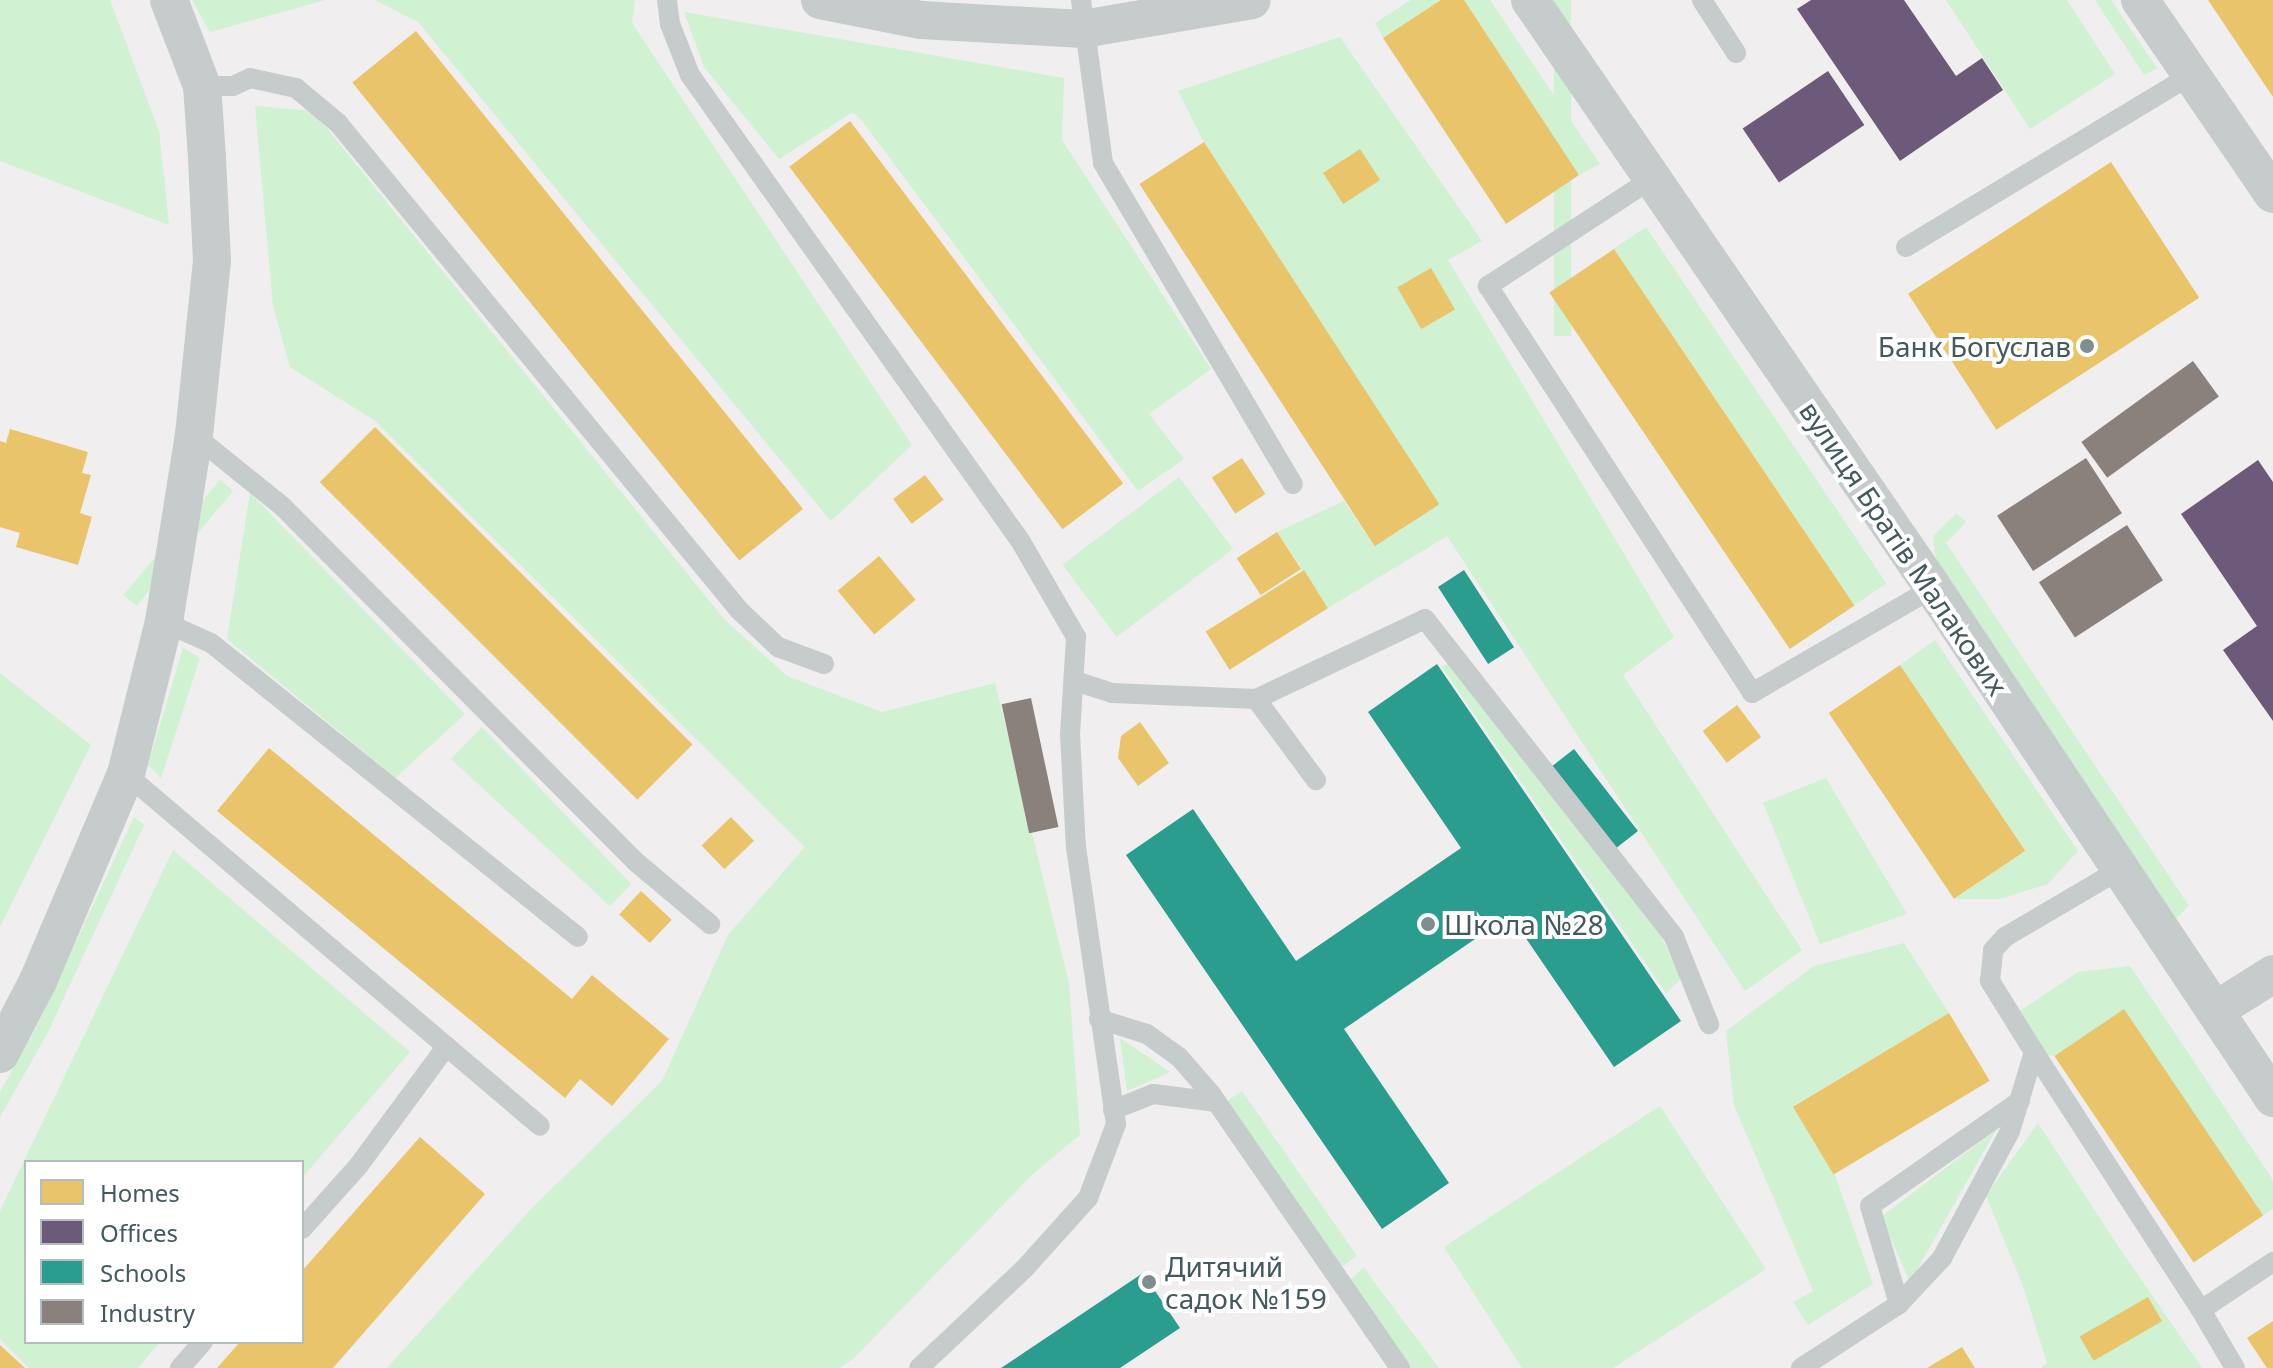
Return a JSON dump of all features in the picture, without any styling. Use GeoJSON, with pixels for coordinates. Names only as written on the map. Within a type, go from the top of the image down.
{"type":"FeatureCollection","features":[{"type":"Feature","properties":{"kind":"street"},"geometry":{"type":"LineString","coordinates":[[0,1054],[38,981],[126,774],[164,622],[194,435],[212,261],[202,86],[169,0]]}},
{"type":"Feature","properties":{"kind":"street"},"geometry":{"type":"LineString","coordinates":[[820,0],[921,20],[1082,15],[1252,0]]}},
{"type":"Feature","properties":{"kind":"street","name":"вулиця Братів Малакових"},"geometry":{"type":"LineString","coordinates":[[1530,0],[1650,180],[1933,588],[2273,1098]]}},
{"type":"Feature","properties":{"kind":"street"},"geometry":{"type":"LineString","coordinates":[[2140,0],[2273,194]]}},
{"type":"Feature","properties":{"kind":"street"},"geometry":{"type":"LineString","coordinates":[[2216,1010],[2273,974]]}},
{"type":"Feature","properties":{"kind":"lane"},"geometry":{"type":"LineString","coordinates":[[667,0],[670,24],[690,75],[1050,589],[1076,637],[1070,734],[1076,847],[1116,1124],[1088,1198],[1024,1269],[919,1368]]}},
{"type":"Feature","properties":{"kind":"lane"},"geometry":{"type":"LineString","coordinates":[[1702,0],[1736,53]]}},
{"type":"Feature","properties":{"kind":"lane"},"geometry":{"type":"LineString","coordinates":[[1082,15],[1103,163],[1293,484]]}},
{"type":"Feature","properties":{"kind":"lane"},"geometry":{"type":"LineString","coordinates":[[1906,247],[2191,75]]}},
{"type":"Feature","properties":{"kind":"lane"},"geometry":{"type":"LineString","coordinates":[[202,86],[233,86],[250,78],[296,88],[338,123],[739,610],[778,647],[824,664]]}},
{"type":"Feature","properties":{"kind":"lane"},"geometry":{"type":"LineString","coordinates":[[1650,180],[1488,286],[1752,693],[1933,588]]}},
{"type":"Feature","properties":{"kind":"lane"},"geometry":{"type":"LineString","coordinates":[[194,435],[282,506],[636,862],[710,924]]}},
{"type":"Feature","properties":{"kind":"lane"},"geometry":{"type":"LineString","coordinates":[[1075,681],[1125,694],[1256,699],[1425,619],[1674,937],[1709,1024]]}},
{"type":"Feature","properties":{"kind":"lane"},"geometry":{"type":"LineString","coordinates":[[164,622],[211,643],[578,937]]}},
{"type":"Feature","properties":{"kind":"lane"},"geometry":{"type":"LineString","coordinates":[[1256,699],[1316,780]]}},
{"type":"Feature","properties":{"kind":"lane"},"geometry":{"type":"LineString","coordinates":[[126,774],[540,1126]]}},
{"type":"Feature","properties":{"kind":"lane"},"geometry":{"type":"LineString","coordinates":[[2121,869],[2005,937],[1993,950],[1990,981],[2235,1368]]}},
{"type":"Feature","properties":{"kind":"lane"},"geometry":{"type":"LineString","coordinates":[[1099,1019],[1158,1041],[1179,1057],[1216,1102],[1400,1368]]}},
{"type":"Feature","properties":{"kind":"lane"},"geometry":{"type":"LineString","coordinates":[[304,1227],[359,1165],[446,1047]]}},
{"type":"Feature","properties":{"kind":"lane"},"geometry":{"type":"LineString","coordinates":[[1801,1368],[1899,1304],[1942,1258],[2010,1131],[2034,1052]]}},
{"type":"Feature","properties":{"kind":"lane"},"geometry":{"type":"LineString","coordinates":[[1113,1110],[1153,1094],[1216,1102]]}},
{"type":"Feature","properties":{"kind":"lane"},"geometry":{"type":"LineString","coordinates":[[1899,1304],[1870,1206],[2020,1101]]}},
{"type":"Feature","properties":{"kind":"lane"},"geometry":{"type":"LineString","coordinates":[[2201,1310],[2273,1262]]}},
{"type":"Feature","properties":{"kind":"lane"},"geometry":{"type":"LineString","coordinates":[[180,1368],[201,1344]]}},
{"type":"Feature","properties":{"kind":"green space"},"geometry":{"type":"Polygon","coordinates":[[[0,0],[110,0],[159,131],[169,225],[0,161],[0,0]]]}},
{"type":"Feature","properties":{"kind":"green space"},"geometry":{"type":"Polygon","coordinates":[[[192,0],[326,0],[210,32],[192,0]]]}},
{"type":"Feature","properties":{"kind":"green space"},"geometry":{"type":"Polygon","coordinates":[[[375,0],[635,0],[632,23],[912,445],[831,521],[418,22],[375,0]]]}},
{"type":"Feature","properties":{"kind":"green space"},"geometry":{"type":"Polygon","coordinates":[[[1411,0],[1441,0],[1383,38],[1375,23],[1411,0]]]}},
{"type":"Feature","properties":{"kind":"green space"},"geometry":{"type":"Polygon","coordinates":[[[1464,0],[1490,0],[1600,164],[1579,175],[1464,0]]]}},
{"type":"Feature","properties":{"kind":"green space"},"geometry":{"type":"Polygon","coordinates":[[[1554,0],[1571,0],[1571,336],[1554,336],[1554,0]]]}},
{"type":"Feature","properties":{"kind":"green space"},"geometry":{"type":"Polygon","coordinates":[[[1946,0],[2067,0],[2115,74],[2030,129],[1946,0]]]}},
{"type":"Feature","properties":{"kind":"green space"},"geometry":{"type":"Polygon","coordinates":[[[2095,0],[2111,0],[2157,68],[2144,75],[2095,0]]]}},
{"type":"Feature","properties":{"kind":"green space"},"geometry":{"type":"Polygon","coordinates":[[[684,12],[1064,78],[1062,140],[1211,369],[1149,414],[1184,459],[1138,491],[863,122],[853,112],[779,159],[704,67],[684,12]]]}},
{"type":"Feature","properties":{"kind":"green space"},"geometry":{"type":"Polygon","coordinates":[[[1340,37],[1482,241],[1448,260],[1674,637],[1623,675],[1802,950],[1745,991],[1447,536],[1328,608],[1277,532],[1344,501],[1374,546],[1438,505],[1204,142],[1178,91],[1340,37]]]}},
{"type":"Feature","properties":{"kind":"green space"},"geometry":{"type":"Polygon","coordinates":[[[255,106],[313,111],[724,619],[787,676],[882,712],[995,683],[1069,983],[1080,1135],[1034,1173],[853,1359],[839,1368],[387,1368],[532,1208],[662,1081],[728,935],[805,847],[375,421],[290,367],[273,306],[255,106]]]}},
{"type":"Feature","properties":{"kind":"green space"},"geometry":{"type":"Polygon","coordinates":[[[1646,227],[1886,583],[1854,605],[1614,249],[1646,227]]]}},
{"type":"Feature","properties":{"kind":"green space"},"geometry":{"type":"Polygon","coordinates":[[[1179,477],[1233,549],[1117,637],[1062,565],[1179,477]]]}},
{"type":"Feature","properties":{"kind":"green space"},"geometry":{"type":"Polygon","coordinates":[[[220,480],[233,491],[137,606],[124,595],[220,480]]]}},
{"type":"Feature","properties":{"kind":"green space"},"geometry":{"type":"Polygon","coordinates":[[[250,493],[465,714],[395,778],[227,639],[250,493]]]}},
{"type":"Feature","properties":{"kind":"green space"},"geometry":{"type":"Polygon","coordinates":[[[1957,513],[1966,522],[1946,543],[2189,906],[2175,919],[1936,560],[1933,536],[1957,513]]]}},
{"type":"Feature","properties":{"kind":"green space"},"geometry":{"type":"Polygon","coordinates":[[[1935,640],[2078,851],[2048,884],[1999,899],[1955,899],[2025,850],[1900,665],[1935,640]]]}},
{"type":"Feature","properties":{"kind":"green space"},"geometry":{"type":"Polygon","coordinates":[[[183,648],[200,658],[161,778],[148,765],[183,648]]]}},
{"type":"Feature","properties":{"kind":"green space"},"geometry":{"type":"Polygon","coordinates":[[[1451,662],[1660,934],[1681,979],[1666,993],[1442,667],[1451,662]]]}},
{"type":"Feature","properties":{"kind":"green space"},"geometry":{"type":"Polygon","coordinates":[[[0,673],[91,745],[0,927],[0,673]]]}},
{"type":"Feature","properties":{"kind":"green space"},"geometry":{"type":"Polygon","coordinates":[[[482,727],[631,884],[610,906],[451,759],[482,727]]]}},
{"type":"Feature","properties":{"kind":"green space"},"geometry":{"type":"Polygon","coordinates":[[[1826,778],[1907,914],[1820,944],[1763,803],[1826,778]]]}},
{"type":"Feature","properties":{"kind":"green space"},"geometry":{"type":"Polygon","coordinates":[[[134,817],[144,825],[48,1032],[0,1117],[0,1092],[38,1024],[134,817]]]}},
{"type":"Feature","properties":{"kind":"green space"},"geometry":{"type":"Polygon","coordinates":[[[173,850],[410,1052],[304,1176],[304,1160],[24,1160],[173,850]]]}},
{"type":"Feature","properties":{"kind":"green space"},"geometry":{"type":"Polygon","coordinates":[[[1904,943],[1949,1013],[1793,1106],[1835,1175],[1873,1284],[1808,1325],[1793,1302],[1813,1291],[1734,1105],[1726,1031],[1814,966],[1904,943]]]}},
{"type":"Feature","properties":{"kind":"green space"},"geometry":{"type":"Polygon","coordinates":[[[2130,966],[2273,1180],[2273,1209],[2262,1216],[2124,1009],[2054,1056],[2034,1052],[2011,1017],[2078,972],[2130,966]]]}},
{"type":"Feature","properties":{"kind":"green space"},"geometry":{"type":"Polygon","coordinates":[[[1120,1038],[1170,1072],[1127,1091],[1120,1038]]]}},
{"type":"Feature","properties":{"kind":"green space"},"geometry":{"type":"Polygon","coordinates":[[[1242,1091],[1357,1256],[1338,1269],[1227,1101],[1242,1091]]]}},
{"type":"Feature","properties":{"kind":"green space"},"geometry":{"type":"Polygon","coordinates":[[[1660,1106],[1766,1269],[1613,1368],[1522,1368],[1444,1247],[1660,1106]]]}},
{"type":"Feature","properties":{"kind":"green space"},"geometry":{"type":"Polygon","coordinates":[[[2038,1123],[2202,1368],[2041,1368],[2047,1363],[2023,1286],[1986,1196],[2038,1123]]]}},
{"type":"Feature","properties":{"kind":"green space"},"geometry":{"type":"Polygon","coordinates":[[[1996,1130],[1910,1282],[1881,1217],[1996,1130]]]}},
{"type":"Feature","properties":{"kind":"green space"},"geometry":{"type":"Polygon","coordinates":[[[24,1161],[24,1344],[158,1344],[138,1368],[29,1368],[0,1339],[0,1211],[24,1161]]]}},
{"type":"Feature","properties":{"kind":"green space"},"geometry":{"type":"Polygon","coordinates":[[[1364,1267],[1439,1368],[1405,1368],[1346,1284],[1364,1267]]]}},
{"type":"Feature","properties":{"kind":"building: Homes"},"geometry":{"type":"Polygon","coordinates":[[[1441,0],[1464,0],[1579,175],[1506,224],[1383,38],[1441,0]]]}},
{"type":"Feature","properties":{"kind":"building: Homes"},"geometry":{"type":"Polygon","coordinates":[[[2208,0],[2273,0],[2273,97],[2208,0]]]}},
{"type":"Feature","properties":{"kind":"building: Homes"},"geometry":{"type":"Polygon","coordinates":[[[416,31],[803,509],[739,561],[352,83],[416,31]]]}},
{"type":"Feature","properties":{"kind":"building: Homes"},"geometry":{"type":"Polygon","coordinates":[[[850,121],[1123,484],[1063,529],[789,167],[850,121]]]}},
{"type":"Feature","properties":{"kind":"building: Homes"},"geometry":{"type":"Polygon","coordinates":[[[1204,142],[1439,504],[1375,546],[1139,184],[1204,142]]]}},
{"type":"Feature","properties":{"kind":"building: Homes"},"geometry":{"type":"Polygon","coordinates":[[[1360,149],[1380,180],[1343,204],[1323,173],[1360,149]]]}},
{"type":"Feature","properties":{"kind":"building: Homes"},"geometry":{"type":"Polygon","coordinates":[[[2111,162],[2199,298],[1996,430],[1908,294],[2111,162]]]}},
{"type":"Feature","properties":{"kind":"building: Homes"},"geometry":{"type":"Polygon","coordinates":[[[1614,249],[1854,605],[1790,649],[1549,293],[1614,249]]]}},
{"type":"Feature","properties":{"kind":"building: Homes"},"geometry":{"type":"Polygon","coordinates":[[[1431,268],[1455,310],[1421,329],[1397,288],[1431,268]]]}},
{"type":"Feature","properties":{"kind":"building: Homes"},"geometry":{"type":"Polygon","coordinates":[[[375,427],[692,744],[637,800],[320,482],[375,427]]]}},
{"type":"Feature","properties":{"kind":"building: Homes"},"geometry":{"type":"Polygon","coordinates":[[[10,429],[88,452],[82,473],[91,475],[80,513],[92,517],[78,565],[16,547],[20,533],[0,527],[0,441],[6,443],[10,429]]]}},
{"type":"Feature","properties":{"kind":"building: Homes"},"geometry":{"type":"Polygon","coordinates":[[[1242,458],[1265,494],[1235,514],[1212,478],[1242,458]]]}},
{"type":"Feature","properties":{"kind":"building: Homes"},"geometry":{"type":"Polygon","coordinates":[[[925,475],[944,500],[912,524],[893,499],[925,475]]]}},
{"type":"Feature","properties":{"kind":"building: Homes"},"geometry":{"type":"Polygon","coordinates":[[[1277,532],[1301,569],[1261,595],[1237,558],[1277,532]]]}},
{"type":"Feature","properties":{"kind":"building: Homes"},"geometry":{"type":"Polygon","coordinates":[[[879,556],[916,600],[874,634],[838,591],[879,556]]]}},
{"type":"Feature","properties":{"kind":"building: Homes"},"geometry":{"type":"Polygon","coordinates":[[[1304,570],[1328,608],[1229,670],[1206,631],[1304,570]]]}},
{"type":"Feature","properties":{"kind":"building: Homes"},"geometry":{"type":"Polygon","coordinates":[[[1900,665],[2025,851],[1954,899],[1829,713],[1900,665]]]}},
{"type":"Feature","properties":{"kind":"building: Homes"},"geometry":{"type":"Polygon","coordinates":[[[1737,705],[1761,737],[1727,763],[1703,731],[1737,705]]]}},
{"type":"Feature","properties":{"kind":"building: Homes"},"geometry":{"type":"Polygon","coordinates":[[[1140,722],[1169,763],[1138,786],[1118,758],[1121,736],[1140,722]]]}},
{"type":"Feature","properties":{"kind":"building: Homes"},"geometry":{"type":"Polygon","coordinates":[[[269,748],[572,999],[592,975],[669,1039],[612,1106],[580,1079],[565,1098],[217,811],[269,748]]]}},
{"type":"Feature","properties":{"kind":"building: Homes"},"geometry":{"type":"Polygon","coordinates":[[[731,817],[754,841],[724,869],[702,845],[731,817]]]}},
{"type":"Feature","properties":{"kind":"building: Homes"},"geometry":{"type":"Polygon","coordinates":[[[641,891],[672,920],[650,943],[619,914],[641,891]]]}},
{"type":"Feature","properties":{"kind":"building: Homes"},"geometry":{"type":"Polygon","coordinates":[[[2124,1009],[2263,1215],[2194,1262],[2054,1056],[2124,1009]]]}},
{"type":"Feature","properties":{"kind":"building: Homes"},"geometry":{"type":"Polygon","coordinates":[[[1949,1013],[1990,1081],[1834,1174],[1793,1107],[1949,1013]]]}},
{"type":"Feature","properties":{"kind":"building: Homes"},"geometry":{"type":"Polygon","coordinates":[[[420,1137],[485,1194],[333,1368],[217,1368],[238,1344],[304,1344],[304,1269],[420,1137]]]}},
{"type":"Feature","properties":{"kind":"building: Homes"},"geometry":{"type":"Polygon","coordinates":[[[2148,1297],[2162,1321],[2094,1361],[2080,1336],[2148,1297]]]}},
{"type":"Feature","properties":{"kind":"building: Homes"},"geometry":{"type":"Polygon","coordinates":[[[2273,1321],[2273,1368],[2267,1368],[2247,1338],[2273,1321]]]}},
{"type":"Feature","properties":{"kind":"building: Homes"},"geometry":{"type":"Polygon","coordinates":[[[0,1345],[25,1368],[0,1368],[0,1345]]]}},
{"type":"Feature","properties":{"kind":"building: Homes"},"geometry":{"type":"Polygon","coordinates":[[[1962,1347],[1975,1368],[1927,1368],[1962,1347]]]}},
{"type":"Feature","properties":{"kind":"building: Offices"},"geometry":{"type":"Polygon","coordinates":[[[1811,0],[1904,0],[1956,76],[1982,58],[2003,90],[1900,161],[1797,9],[1811,0]]]}},
{"type":"Feature","properties":{"kind":"building: Offices"},"geometry":{"type":"Polygon","coordinates":[[[1828,71],[1864,125],[1779,182],[1743,129],[1828,71]]]}},
{"type":"Feature","properties":{"kind":"building: Offices"},"geometry":{"type":"Polygon","coordinates":[[[2258,460],[2273,482],[2273,721],[2223,650],[2257,626],[2181,514],[2258,460]]]}},
{"type":"Feature","properties":{"kind":"building: Schools"},"geometry":{"type":"Polygon","coordinates":[[[1464,570],[1514,647],[1488,664],[1438,587],[1464,570]]]}},
{"type":"Feature","properties":{"kind":"building: Schools"},"geometry":{"type":"Polygon","coordinates":[[[1437,664],[1681,1021],[1614,1067],[1510,915],[1344,1029],[1449,1183],[1382,1229],[1126,855],[1193,809],[1296,961],[1461,848],[1368,712],[1437,664]]]}},
{"type":"Feature","properties":{"kind":"building: Schools"},"geometry":{"type":"Polygon","coordinates":[[[1574,749],[1638,831],[1614,849],[1550,767],[1574,749]]]}},
{"type":"Feature","properties":{"kind":"building: Schools"},"geometry":{"type":"Polygon","coordinates":[[[1143,1273],[1180,1328],[1120,1368],[1001,1368],[1143,1273]]]}},
{"type":"Feature","properties":{"kind":"building: Industry"},"geometry":{"type":"Polygon","coordinates":[[[2193,361],[2219,397],[2107,478],[2081,442],[2193,361]]]}},
{"type":"Feature","properties":{"kind":"building: Industry"},"geometry":{"type":"Polygon","coordinates":[[[2086,458],[2122,513],[2033,571],[1997,516],[2086,458]]]}},
{"type":"Feature","properties":{"kind":"building: Industry"},"geometry":{"type":"Polygon","coordinates":[[[2127,525],[2163,580],[2075,638],[2039,582],[2127,525]]]}},
{"type":"Feature","properties":{"kind":"building: Industry"},"geometry":{"type":"Polygon","coordinates":[[[1031,698],[1058,827],[1029,833],[1002,704],[1031,698]]]}},
{"type":"Feature","properties":{"kind":"place","name":"Банк Богуслав"},"geometry":{"type":"Point","coordinates":[2087,346]}},
{"type":"Feature","properties":{"kind":"place","name":"Школа №28"},"geometry":{"type":"Point","coordinates":[1428,924]}},
{"type":"Feature","properties":{"kind":"place","name":"Дитячий садок №159"},"geometry":{"type":"Point","coordinates":[1149,1282]}}]}
